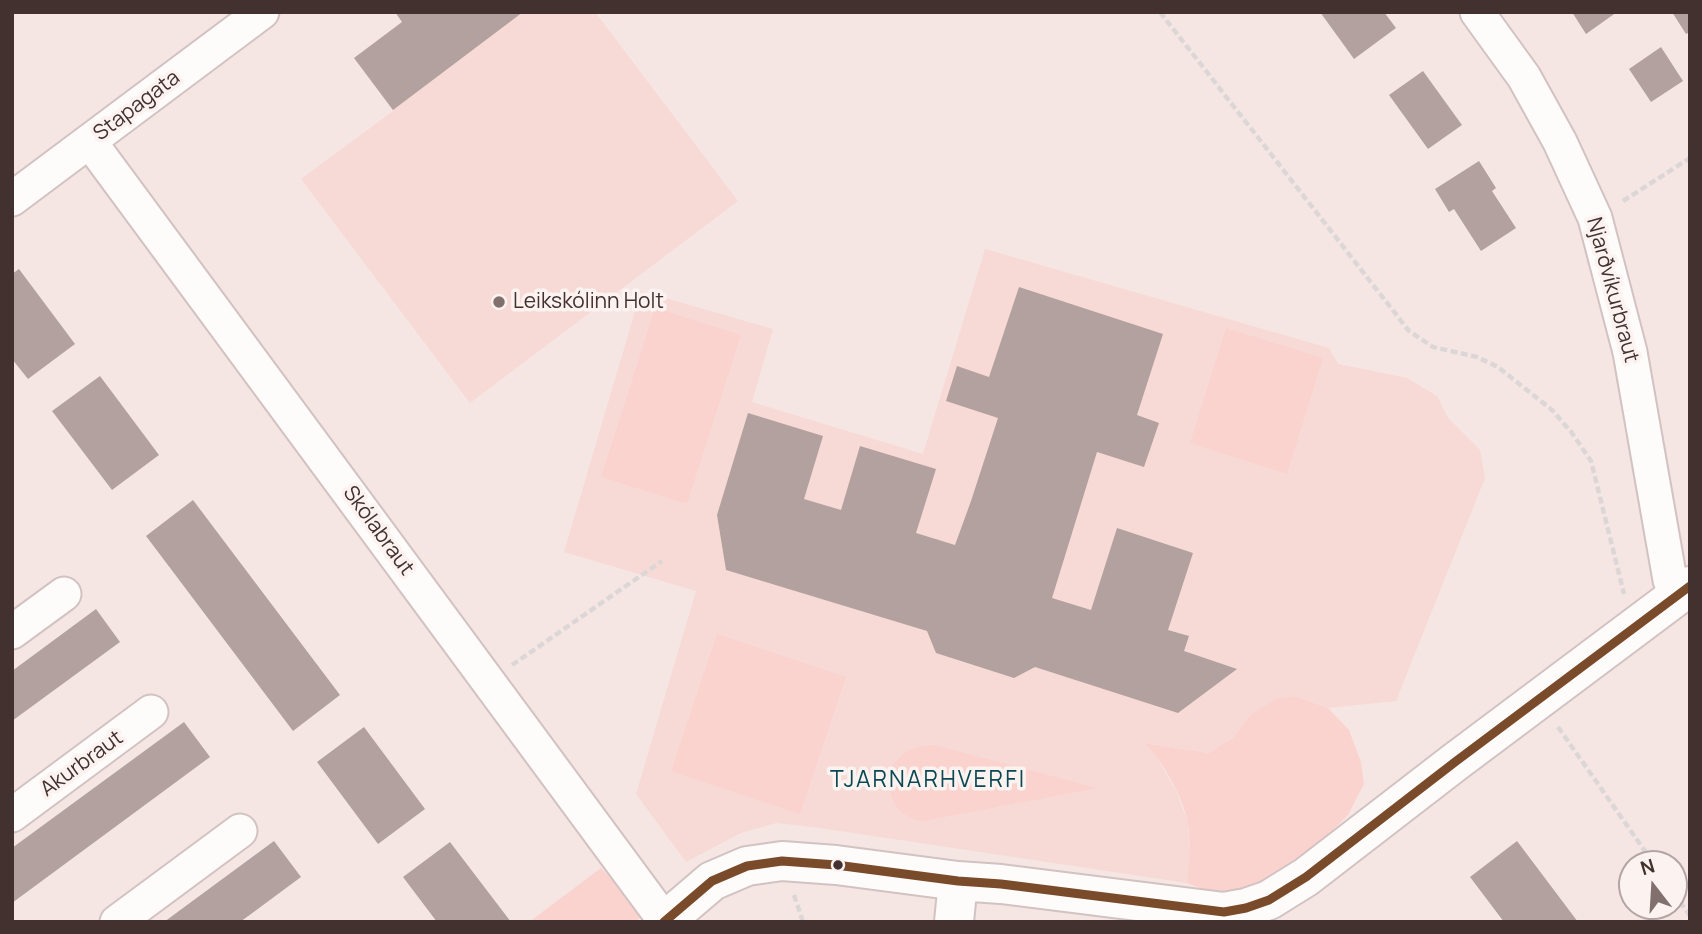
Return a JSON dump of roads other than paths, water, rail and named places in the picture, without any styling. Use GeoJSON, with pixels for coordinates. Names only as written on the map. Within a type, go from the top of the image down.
{"type":"FeatureCollection","features":[{"type":"Feature","properties":{"kind":"street","name":"Stapagata"},"geometry":{"type":"LineString","coordinates":[[12,200],[262,12]]}},
{"type":"Feature","properties":{"kind":"street","name":"Njarðvíkurbraut"},"geometry":{"type":"LineString","coordinates":[[1477,12],[1524,78],[1560,142],[1595,218],[1630,352],[1670,580],[1683,590]]}},
{"type":"Feature","properties":{"kind":"street","name":"Skólabraut"},"geometry":{"type":"LineString","coordinates":[[90,142],[665,921]]}},
{"type":"Feature","properties":{"kind":"street"},"geometry":{"type":"LineString","coordinates":[[665,921],[712,881],[747,866],[782,861],[1001,884],[1224,912],[1246,908],[1269,900],[1306,877],[1683,590]]}},
{"type":"Feature","properties":{"kind":"street"},"geometry":{"type":"LineString","coordinates":[[12,632],[64,594]]}},
{"type":"Feature","properties":{"kind":"street","name":"Akurbraut"},"geometry":{"type":"LineString","coordinates":[[12,815],[152,712]]}},
{"type":"Feature","properties":{"kind":"street"},"geometry":{"type":"LineString","coordinates":[[117,922],[240,831]]}},
{"type":"Feature","properties":{"kind":"street"},"geometry":{"type":"LineString","coordinates":[[954,922],[958,881]]}},
{"type":"Feature","properties":{"kind":"place","name":"Leikskólinn Holt"},"geometry":{"type":"Point","coordinates":[499,302]}},
{"type":"Feature","properties":{"kind":"district","name":"TJARNARHVERFI"},"geometry":{"type":"Point","coordinates":[928,781]}}]}
